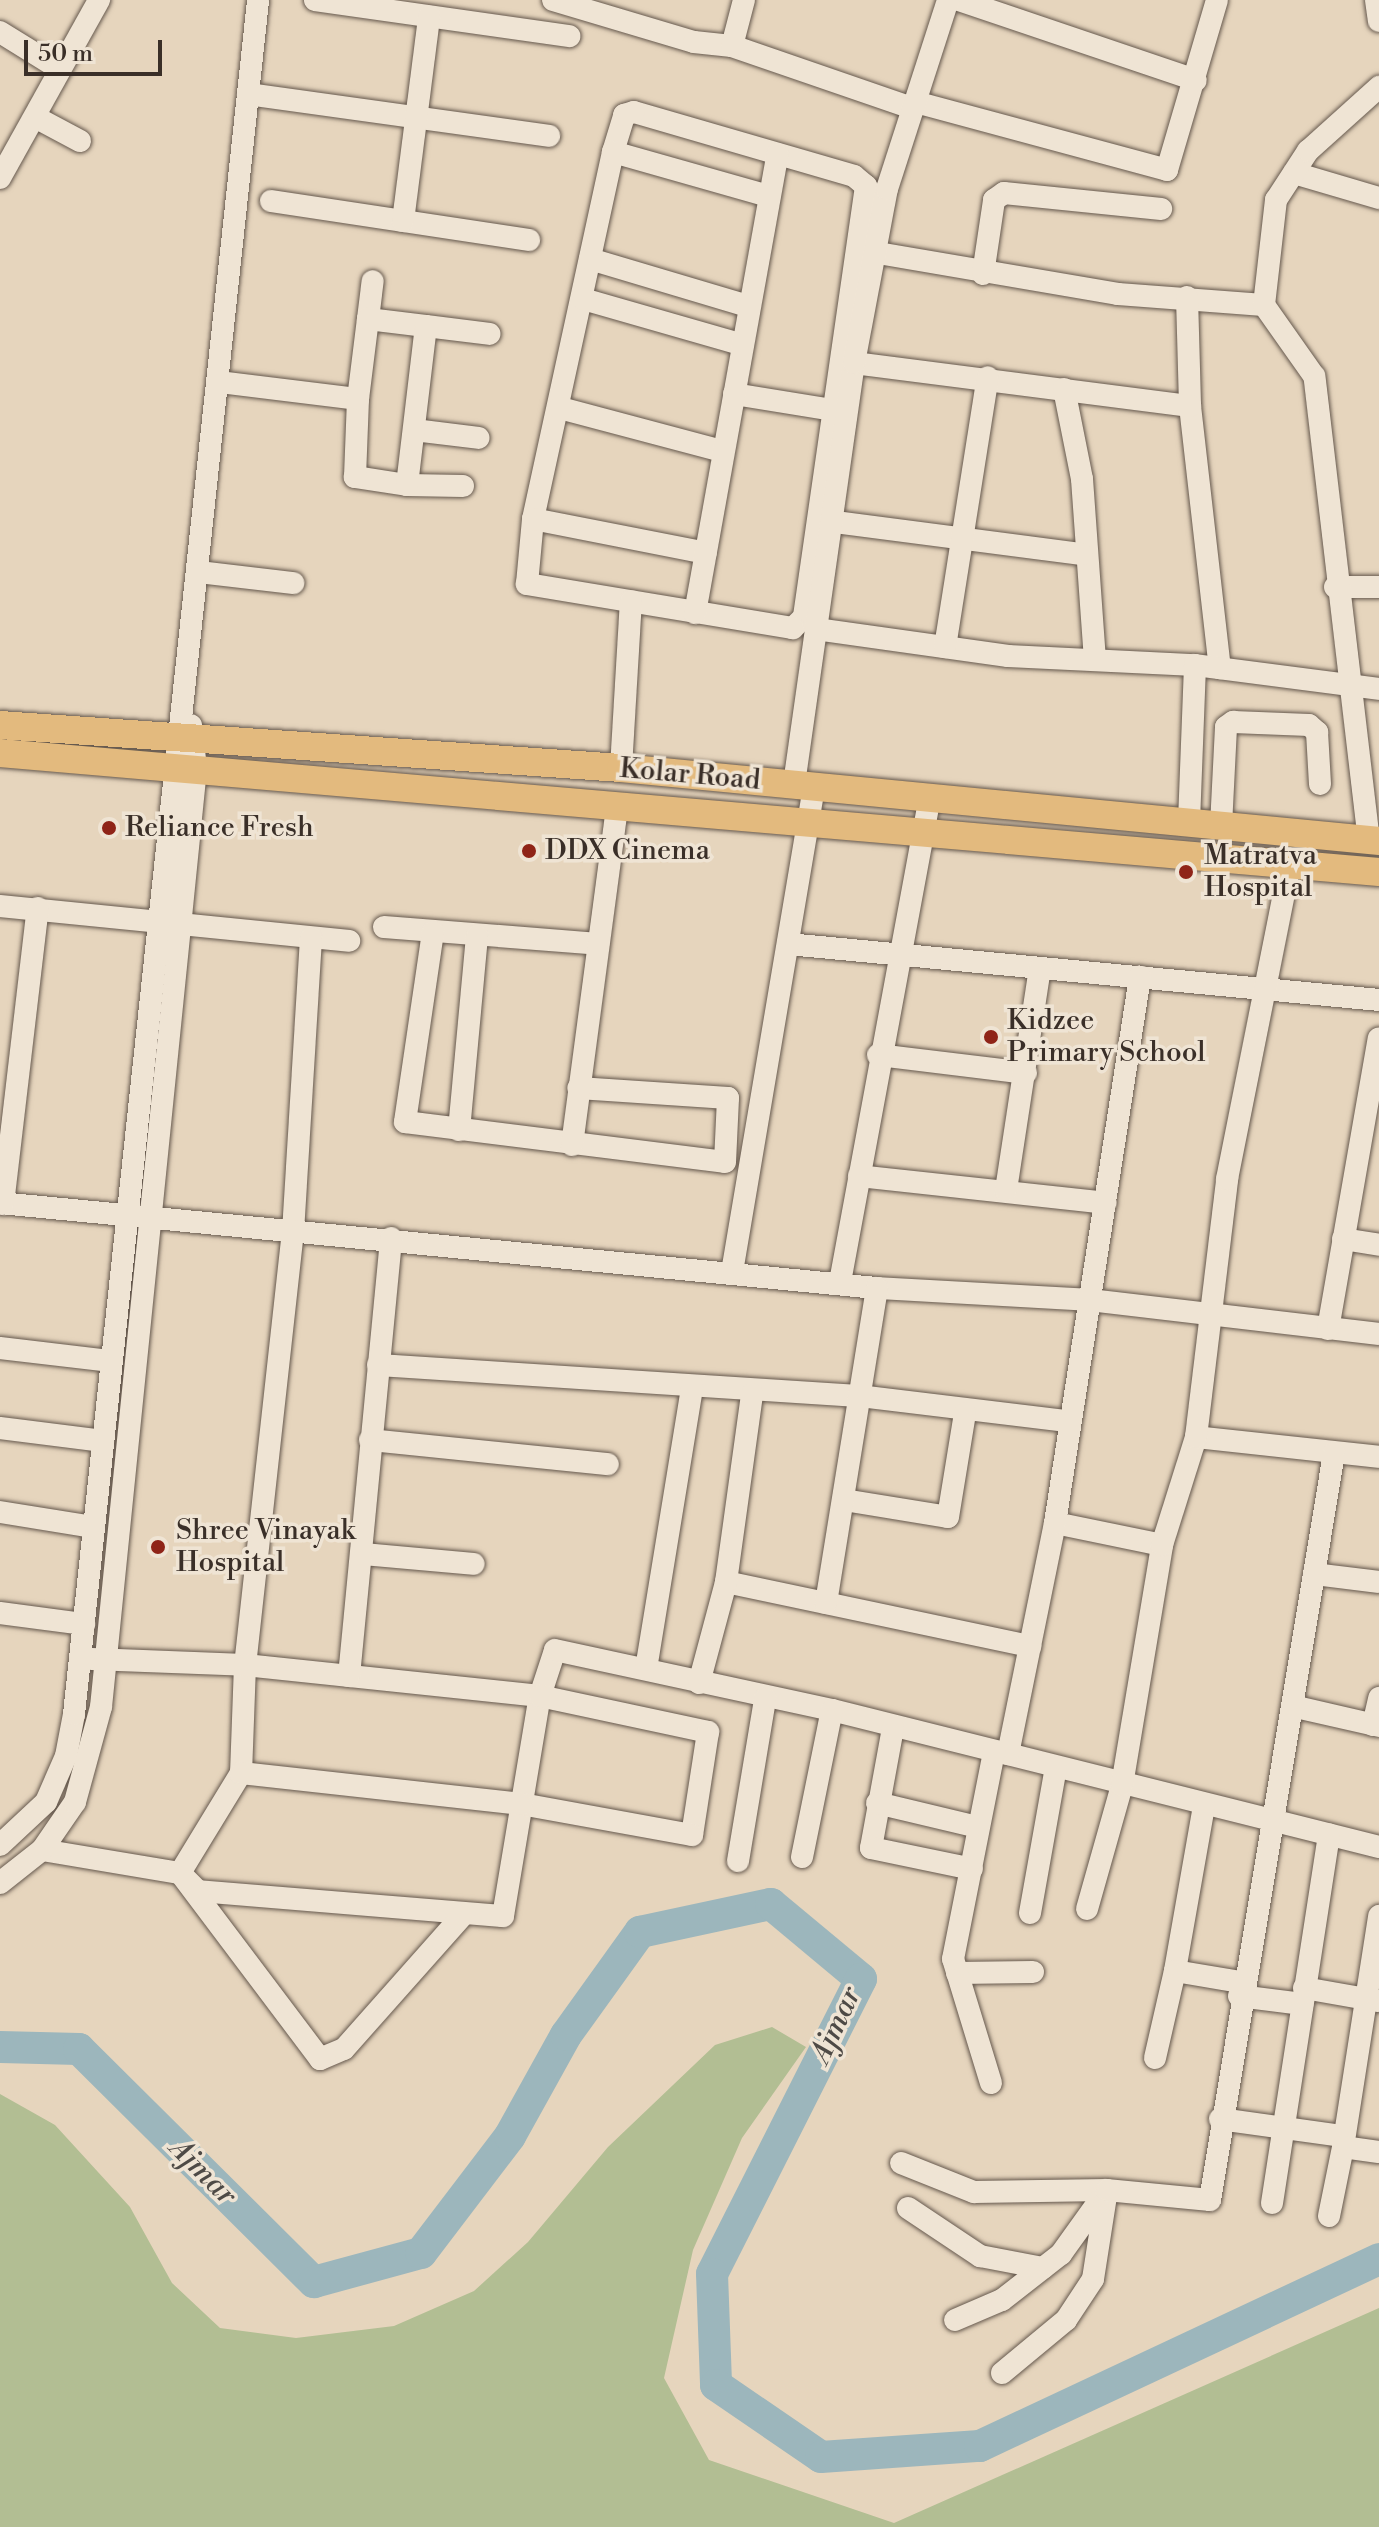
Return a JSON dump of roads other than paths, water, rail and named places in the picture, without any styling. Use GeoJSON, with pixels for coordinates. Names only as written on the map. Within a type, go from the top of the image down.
{"type":"FeatureCollection","features":[{"type":"Feature","properties":{"kind":"main road","name":"Kolar Road"},"geometry":{"type":"LineString","coordinates":[[0,725],[187,754],[617,807],[922,830],[1379,872]]}},
{"type":"Feature","properties":{"kind":"main road","name":"Kolar Road"},"geometry":{"type":"LineString","coordinates":[[0,753],[187,754],[621,768],[1374,841]]}},
{"type":"Feature","properties":{"kind":"main road"},"geometry":{"type":"LineString","coordinates":[[617,807],[621,768]]}},
{"type":"Feature","properties":{"kind":"street"},"geometry":{"type":"LineString","coordinates":[[0,178],[99,0]]}},
{"type":"Feature","properties":{"kind":"street"},"geometry":{"type":"LineString","coordinates":[[0,1883],[42,1850],[89,1771],[106,1662],[149,1220],[170,924],[187,754],[185,709],[258,0]]}},
{"type":"Feature","properties":{"kind":"street"},"geometry":{"type":"LineString","coordinates":[[315,0],[569,36]]}},
{"type":"Feature","properties":{"kind":"street"},"geometry":{"type":"LineString","coordinates":[[553,0],[694,42],[732,46],[915,106],[1167,170],[1196,80],[1217,0]]}},
{"type":"Feature","properties":{"kind":"street"},"geometry":{"type":"LineString","coordinates":[[732,46],[744,0]]}},
{"type":"Feature","properties":{"kind":"street"},"geometry":{"type":"LineString","coordinates":[[732,1272],[809,822],[804,786],[816,629],[835,522],[854,363],[878,253],[887,189],[948,0]]}},
{"type":"Feature","properties":{"kind":"street"},"geometry":{"type":"LineString","coordinates":[[959,0],[1196,80]]}},
{"type":"Feature","properties":{"kind":"street"},"geometry":{"type":"LineString","coordinates":[[1376,0],[1379,21]]}},
{"type":"Feature","properties":{"kind":"street"},"geometry":{"type":"LineString","coordinates":[[403,221],[429,17]]}},
{"type":"Feature","properties":{"kind":"street"},"geometry":{"type":"LineString","coordinates":[[0,32],[60,69]]}},
{"type":"Feature","properties":{"kind":"street"},"geometry":{"type":"LineString","coordinates":[[1374,841],[1354,688],[1335,587],[1314,376],[1264,305],[1270,229],[1294,173],[1360,98],[1379,87]]}},
{"type":"Feature","properties":{"kind":"street"},"geometry":{"type":"LineString","coordinates":[[248,94],[549,136]]}},
{"type":"Feature","properties":{"kind":"street"},"geometry":{"type":"LineString","coordinates":[[634,112],[778,154],[866,186],[801,624],[695,613],[631,601],[533,590],[525,576],[533,519],[560,408],[613,152],[624,115],[634,112]]}},
{"type":"Feature","properties":{"kind":"street"},"geometry":{"type":"LineString","coordinates":[[35,117],[80,141]]}},
{"type":"Feature","properties":{"kind":"street"},"geometry":{"type":"LineString","coordinates":[[613,152],[768,196]]}},
{"type":"Feature","properties":{"kind":"street"},"geometry":{"type":"LineString","coordinates":[[695,613],[748,306],[778,154]]}},
{"type":"Feature","properties":{"kind":"street"},"geometry":{"type":"LineString","coordinates":[[1294,173],[1379,198]]}},
{"type":"Feature","properties":{"kind":"street"},"geometry":{"type":"LineString","coordinates":[[983,274],[994,200],[1004,193],[1161,209]]}},
{"type":"Feature","properties":{"kind":"street"},"geometry":{"type":"LineString","coordinates":[[271,201],[529,240]]}},
{"type":"Feature","properties":{"kind":"street"},"geometry":{"type":"LineString","coordinates":[[878,253],[983,274],[1264,305]]}},
{"type":"Feature","properties":{"kind":"street"},"geometry":{"type":"LineString","coordinates":[[590,259],[748,306]]}},
{"type":"Feature","properties":{"kind":"street"},"geometry":{"type":"LineString","coordinates":[[373,281],[358,399],[355,477],[407,485],[463,486]]}},
{"type":"Feature","properties":{"kind":"street"},"geometry":{"type":"LineString","coordinates":[[1187,297],[1190,406],[1220,668]]}},
{"type":"Feature","properties":{"kind":"street"},"geometry":{"type":"LineString","coordinates":[[583,299],[743,345]]}},
{"type":"Feature","properties":{"kind":"street"},"geometry":{"type":"LineString","coordinates":[[368,319],[490,334]]}},
{"type":"Feature","properties":{"kind":"street"},"geometry":{"type":"LineString","coordinates":[[407,485],[426,326]]}},
{"type":"Feature","properties":{"kind":"street"},"geometry":{"type":"LineString","coordinates":[[854,363],[988,377],[1190,406]]}},
{"type":"Feature","properties":{"kind":"street"},"geometry":{"type":"LineString","coordinates":[[945,647],[988,377]]}},
{"type":"Feature","properties":{"kind":"street"},"geometry":{"type":"LineString","coordinates":[[219,382],[358,399]]}},
{"type":"Feature","properties":{"kind":"street"},"geometry":{"type":"LineString","coordinates":[[1064,389],[1082,479],[1082,554],[1095,660]]}},
{"type":"Feature","properties":{"kind":"street"},"geometry":{"type":"LineString","coordinates":[[734,394],[833,410]]}},
{"type":"Feature","properties":{"kind":"street"},"geometry":{"type":"LineString","coordinates":[[560,408],[722,451]]}},
{"type":"Feature","properties":{"kind":"street"},"geometry":{"type":"LineString","coordinates":[[414,430],[479,438]]}},
{"type":"Feature","properties":{"kind":"street"},"geometry":{"type":"LineString","coordinates":[[533,519],[706,553]]}},
{"type":"Feature","properties":{"kind":"street"},"geometry":{"type":"LineString","coordinates":[[835,522],[1082,554]]}},
{"type":"Feature","properties":{"kind":"street"},"geometry":{"type":"LineString","coordinates":[[199,572],[293,583]]}},
{"type":"Feature","properties":{"kind":"street"},"geometry":{"type":"LineString","coordinates":[[1335,587],[1379,587]]}},
{"type":"Feature","properties":{"kind":"street"},"geometry":{"type":"LineString","coordinates":[[621,768],[631,601]]}},
{"type":"Feature","properties":{"kind":"street"},"geometry":{"type":"LineString","coordinates":[[816,629],[945,647],[1195,665],[1379,689]]}},
{"type":"Feature","properties":{"kind":"street"},"geometry":{"type":"LineString","coordinates":[[1189,822],[1195,665]]}},
{"type":"Feature","properties":{"kind":"street"},"geometry":{"type":"LineString","coordinates":[[1221,826],[1226,727],[1233,722],[1309,725],[1319,744],[1320,784]]}},
{"type":"Feature","properties":{"kind":"street"},"geometry":{"type":"LineString","coordinates":[[840,1282],[878,1055],[930,796]]}},
{"type":"Feature","properties":{"kind":"street"},"geometry":{"type":"LineString","coordinates":[[572,1145],[617,807]]}},
{"type":"Feature","properties":{"kind":"street"},"geometry":{"type":"LineString","coordinates":[[1087,1909],[1122,1785],[1162,1545],[1196,1437],[1227,1179],[1290,864]]}},
{"type":"Feature","properties":{"kind":"street"},"geometry":{"type":"LineString","coordinates":[[0,906],[349,941]]}},
{"type":"Feature","properties":{"kind":"street"},"geometry":{"type":"LineString","coordinates":[[38,908],[2,1203],[149,1220],[391,1238],[877,1288],[1090,1300],[1379,1334]]}},
{"type":"Feature","properties":{"kind":"street"},"geometry":{"type":"LineString","coordinates":[[0,1845],[46,1802],[66,1756],[81,1657],[126,1217],[170,924]]}},
{"type":"Feature","properties":{"kind":"street"},"geometry":{"type":"LineString","coordinates":[[384,927],[598,944]]}},
{"type":"Feature","properties":{"kind":"street"},"geometry":{"type":"LineString","coordinates":[[433,932],[402,1116],[459,1130],[721,1165],[730,1121],[728,1098],[578,1088]]}},
{"type":"Feature","properties":{"kind":"street"},"geometry":{"type":"LineString","coordinates":[[459,1130],[477,936]]}},
{"type":"Feature","properties":{"kind":"street"},"geometry":{"type":"LineString","coordinates":[[180,1873],[241,1773],[245,1665],[293,1231],[311,938]]}},
{"type":"Feature","properties":{"kind":"street"},"geometry":{"type":"LineString","coordinates":[[788,944],[1040,969],[1266,985],[1379,1000]]}},
{"type":"Feature","properties":{"kind":"street"},"geometry":{"type":"LineString","coordinates":[[1006,1190],[1040,969]]}},
{"type":"Feature","properties":{"kind":"street"},"geometry":{"type":"LineString","coordinates":[[991,2083],[953,1959],[978,1827],[1030,1646],[1055,1523],[1066,1421],[1090,1300],[1140,977]]}},
{"type":"Feature","properties":{"kind":"street"},"geometry":{"type":"LineString","coordinates":[[1328,1329],[1343,1239],[1372,1110],[1379,1038]]}},
{"type":"Feature","properties":{"kind":"street"},"geometry":{"type":"LineString","coordinates":[[878,1055],[1026,1073]]}},
{"type":"Feature","properties":{"kind":"street"},"geometry":{"type":"LineString","coordinates":[[859,1176],[1106,1203]]}},
{"type":"Feature","properties":{"kind":"street"},"geometry":{"type":"LineString","coordinates":[[349,1676],[391,1238]]}},
{"type":"Feature","properties":{"kind":"street"},"geometry":{"type":"LineString","coordinates":[[1343,1239],[1379,1245]]}},
{"type":"Feature","properties":{"kind":"street"},"geometry":{"type":"LineString","coordinates":[[826,1603],[877,1288]]}},
{"type":"Feature","properties":{"kind":"street"},"geometry":{"type":"LineString","coordinates":[[0,1348],[111,1361]]}},
{"type":"Feature","properties":{"kind":"street"},"geometry":{"type":"LineString","coordinates":[[378,1365],[752,1394],[859,1396],[965,1413],[1066,1421]]}},
{"type":"Feature","properties":{"kind":"street"},"geometry":{"type":"LineString","coordinates":[[646,1669],[692,1387]]}},
{"type":"Feature","properties":{"kind":"street"},"geometry":{"type":"LineString","coordinates":[[699,1683],[726,1582],[752,1394]]}},
{"type":"Feature","properties":{"kind":"street"},"geometry":{"type":"LineString","coordinates":[[844,1500],[948,1517],[965,1413]]}},
{"type":"Feature","properties":{"kind":"street"},"geometry":{"type":"LineString","coordinates":[[0,1428],[103,1441]]}},
{"type":"Feature","properties":{"kind":"street"},"geometry":{"type":"LineString","coordinates":[[1196,1437],[1379,1457]]}},
{"type":"Feature","properties":{"kind":"street"},"geometry":{"type":"LineString","coordinates":[[370,1440],[608,1464]]}},
{"type":"Feature","properties":{"kind":"street"},"geometry":{"type":"LineString","coordinates":[[901,2163],[974,2192],[1107,2190],[1210,2200],[1240,1989],[1334,1453]]}},
{"type":"Feature","properties":{"kind":"street"},"geometry":{"type":"LineString","coordinates":[[0,1512],[94,1527]]}},
{"type":"Feature","properties":{"kind":"street"},"geometry":{"type":"LineString","coordinates":[[1055,1523],[1162,1545]]}},
{"type":"Feature","properties":{"kind":"street"},"geometry":{"type":"LineString","coordinates":[[363,1554],[474,1564]]}},
{"type":"Feature","properties":{"kind":"street"},"geometry":{"type":"LineString","coordinates":[[1314,1574],[1379,1582]]}},
{"type":"Feature","properties":{"kind":"street"},"geometry":{"type":"LineString","coordinates":[[726,1582],[1030,1646]]}},
{"type":"Feature","properties":{"kind":"street"},"geometry":{"type":"LineString","coordinates":[[0,1613],[84,1624]]}},
{"type":"Feature","properties":{"kind":"street"},"geometry":{"type":"LineString","coordinates":[[42,1850],[180,1873],[198,1891],[503,1916],[540,1696],[555,1650],[765,1699],[832,1710],[1204,1806],[1379,1847]]}},
{"type":"Feature","properties":{"kind":"street"},"geometry":{"type":"LineString","coordinates":[[81,1657],[106,1662],[245,1665],[540,1696],[708,1732],[692,1835],[522,1804],[241,1773]]}},
{"type":"Feature","properties":{"kind":"street"},"geometry":{"type":"LineString","coordinates":[[1292,1706],[1376,1726],[1379,1698]]}},
{"type":"Feature","properties":{"kind":"street"},"geometry":{"type":"LineString","coordinates":[[738,1861],[765,1699]]}},
{"type":"Feature","properties":{"kind":"street"},"geometry":{"type":"LineString","coordinates":[[802,1857],[832,1710]]}},
{"type":"Feature","properties":{"kind":"street"},"geometry":{"type":"LineString","coordinates":[[893,1728],[871,1848],[972,1869]]}},
{"type":"Feature","properties":{"kind":"street"},"geometry":{"type":"LineString","coordinates":[[1030,1913],[1056,1767]]}},
{"type":"Feature","properties":{"kind":"street"},"geometry":{"type":"LineString","coordinates":[[877,1803],[978,1827]]}},
{"type":"Feature","properties":{"kind":"street"},"geometry":{"type":"LineString","coordinates":[[1155,2058],[1175,1971],[1204,1806]]}},
{"type":"Feature","properties":{"kind":"street"},"geometry":{"type":"LineString","coordinates":[[1272,2203],[1329,1834]]}},
{"type":"Feature","properties":{"kind":"street"},"geometry":{"type":"LineString","coordinates":[[180,1873],[320,2059],[344,2049],[464,1914]]}},
{"type":"Feature","properties":{"kind":"street"},"geometry":{"type":"LineString","coordinates":[[1329,2216],[1372,2000],[1379,1916]]}},
{"type":"Feature","properties":{"kind":"street"},"geometry":{"type":"LineString","coordinates":[[1175,1971],[1240,1989],[1372,2000]]}},
{"type":"Feature","properties":{"kind":"street"},"geometry":{"type":"LineString","coordinates":[[957,1973],[1033,1972]]}},
{"type":"Feature","properties":{"kind":"street"},"geometry":{"type":"LineString","coordinates":[[1220,2119],[1283,2128],[1379,2152]]}},
{"type":"Feature","properties":{"kind":"street"},"geometry":{"type":"LineString","coordinates":[[955,2320],[1002,2300],[1043,2268],[1107,2190]]}},
{"type":"Feature","properties":{"kind":"street"},"geometry":{"type":"LineString","coordinates":[[1002,2373],[1066,2320],[1093,2279],[1107,2190]]}},
{"type":"Feature","properties":{"kind":"street"},"geometry":{"type":"LineString","coordinates":[[908,2208],[980,2256],[1043,2268]]}},
{"type":"Feature","properties":{"kind":"waterway","name":"Ajmar"},"geometry":{"type":"LineString","coordinates":[[0,2047],[79,2049],[314,2282],[421,2253],[510,2136],[566,2035],[640,1932],[771,1904],[861,1979],[712,2274],[716,2385],[821,2457],[980,2446],[1379,2259]]}},
{"type":"Feature","properties":{"kind":"place","name":"Reliance Fresh"},"geometry":{"type":"Point","coordinates":[109,828]}},
{"type":"Feature","properties":{"kind":"place","name":"DDX Cinema"},"geometry":{"type":"Point","coordinates":[529,851]}},
{"type":"Feature","properties":{"kind":"place","name":"Matratva Hospital"},"geometry":{"type":"Point","coordinates":[1186,872]}},
{"type":"Feature","properties":{"kind":"place","name":"Kidzee Primary School"},"geometry":{"type":"Point","coordinates":[991,1037]}},
{"type":"Feature","properties":{"kind":"place","name":"Shree Vinayak Hospital"},"geometry":{"type":"Point","coordinates":[158,1547]}}]}
